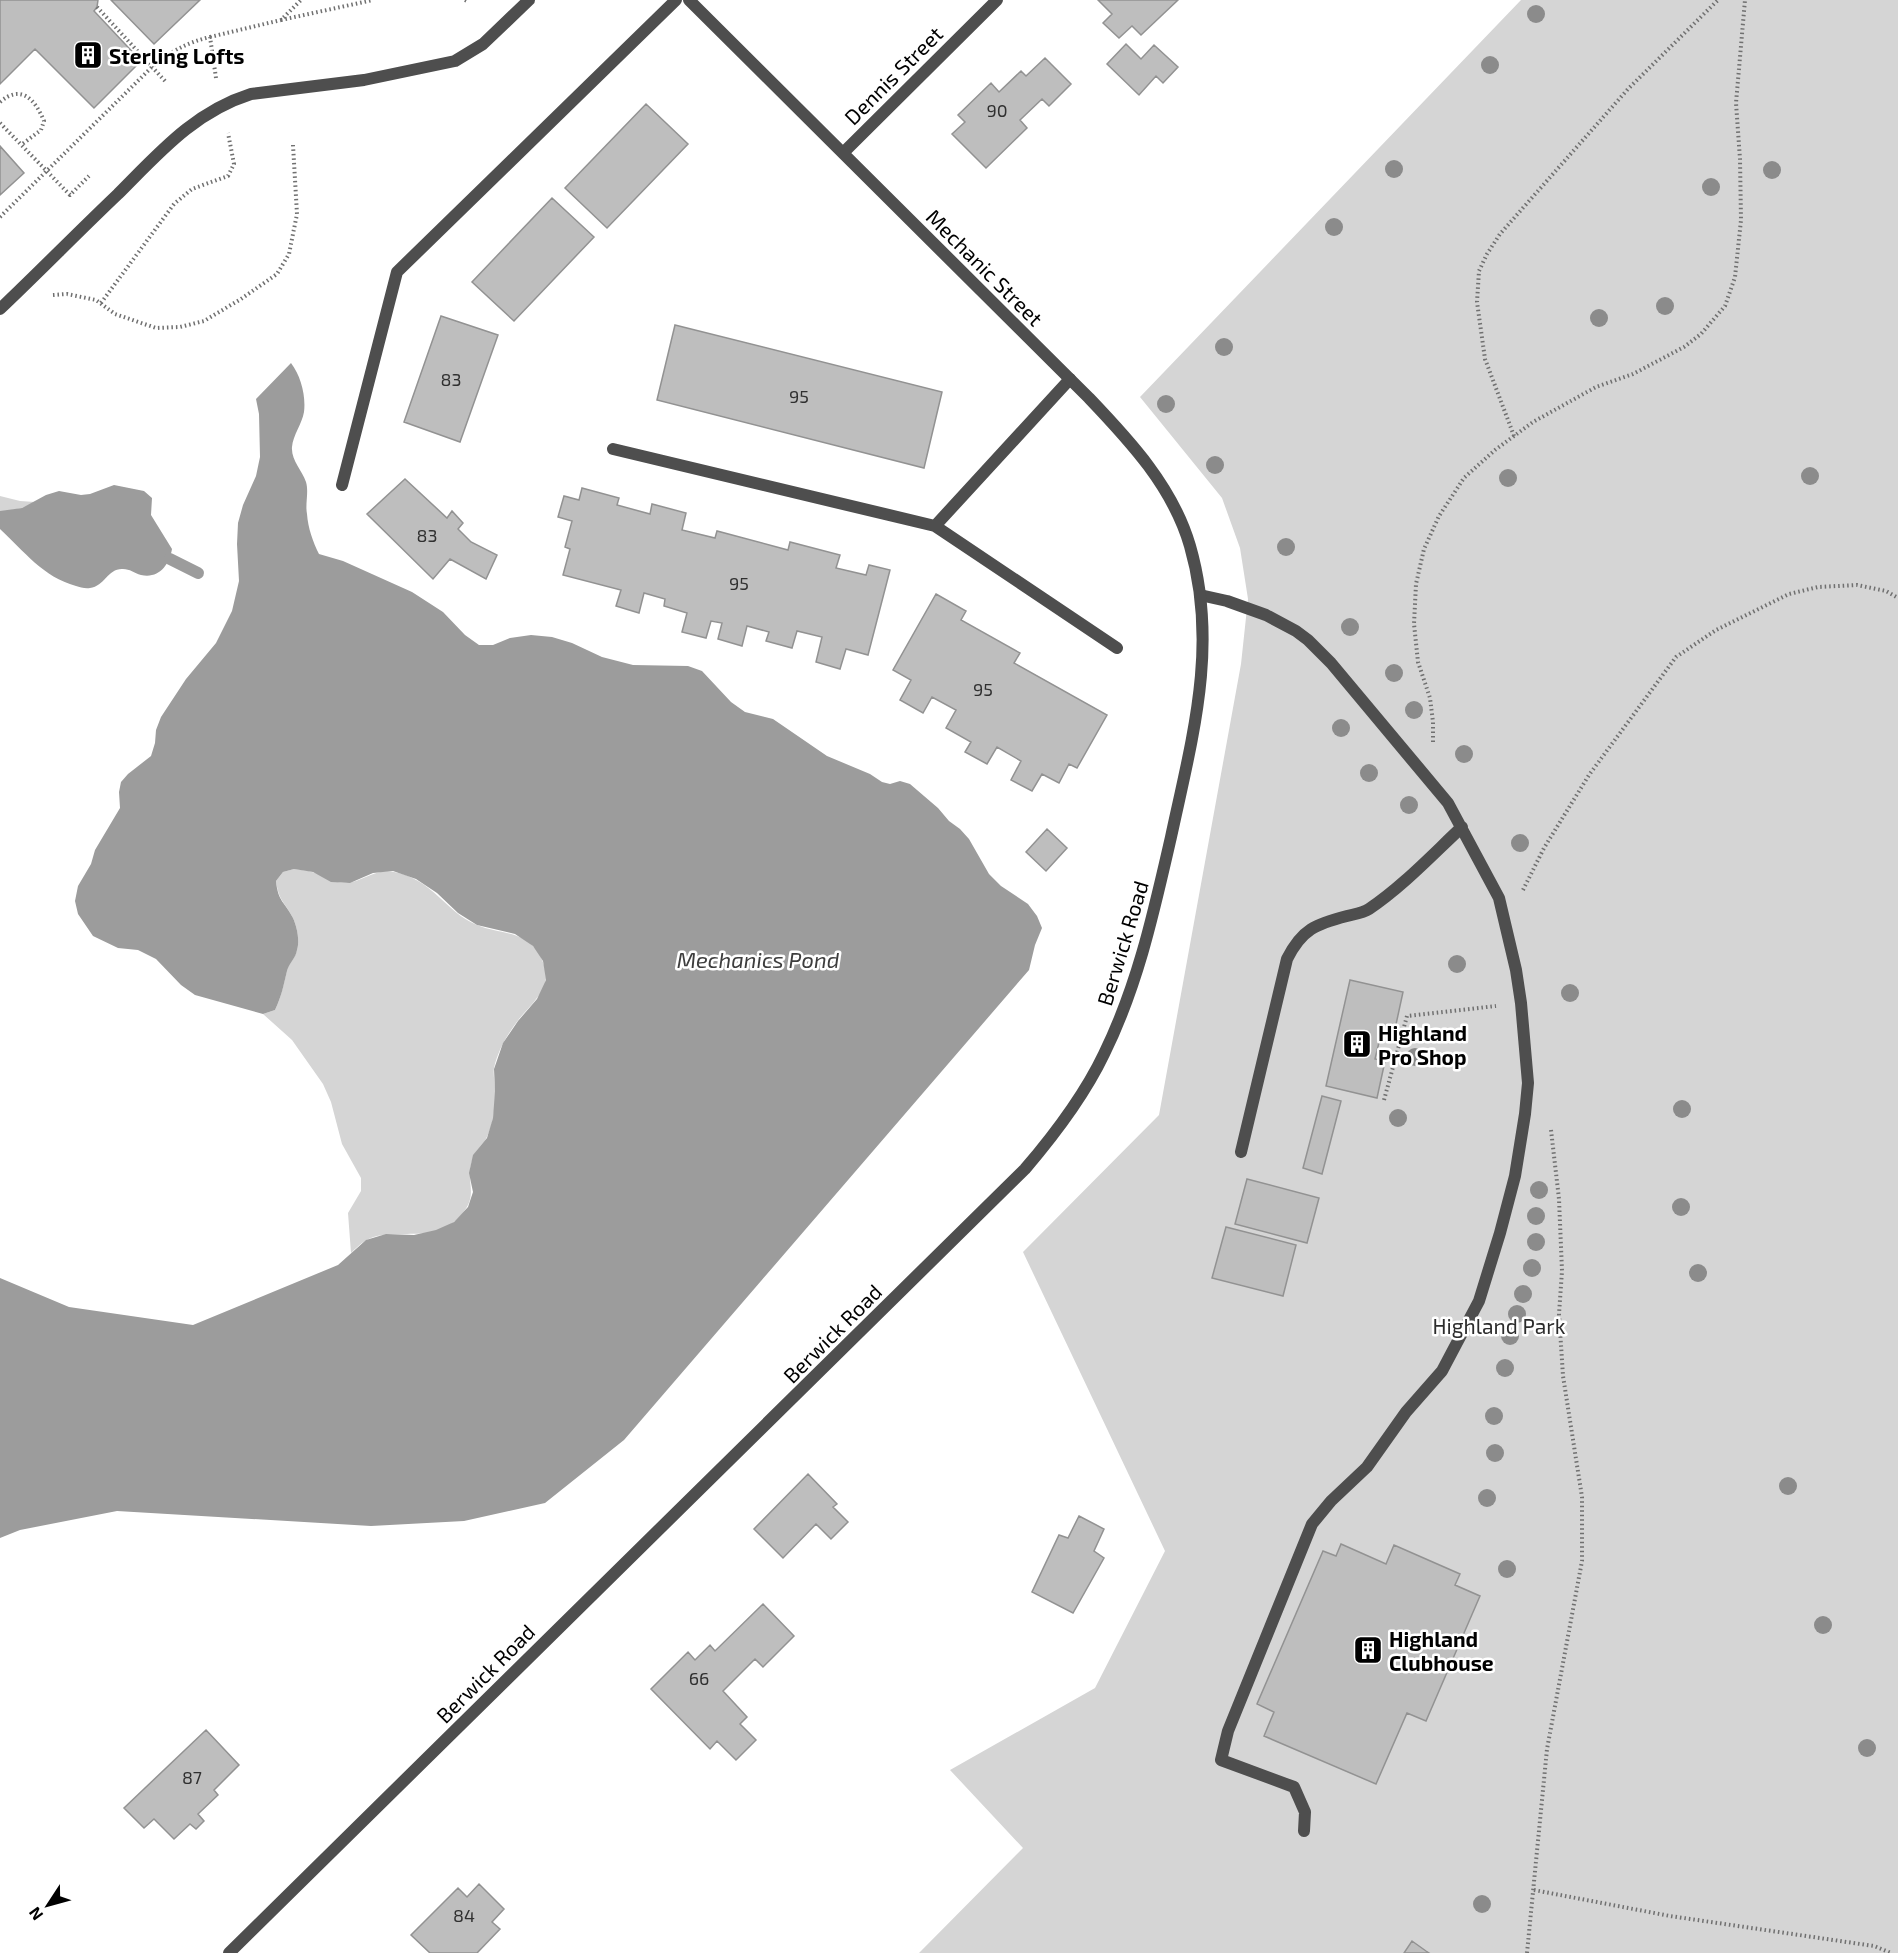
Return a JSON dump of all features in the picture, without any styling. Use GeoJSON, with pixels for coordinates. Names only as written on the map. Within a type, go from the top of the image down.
{"type":"FeatureCollection","features":[{"type":"Feature","properties":{"kind":"street"},"geometry":{"type":"LineString","coordinates":[[0,309],[172,140],[205,114],[251,94],[364,80],[455,61],[483,45],[529,0]]}},
{"type":"Feature","properties":{"kind":"street"},"geometry":{"type":"LineString","coordinates":[[342,484],[397,272],[676,0]]}},
{"type":"Feature","properties":{"kind":"street","name":"Mechanic Street"},"geometry":{"type":"LineString","coordinates":[[689,0],[1070,379],[1148,464],[1184,527],[1190,544],[1200,595]]}},
{"type":"Feature","properties":{"kind":"street","name":"Dennis Street"},"geometry":{"type":"LineString","coordinates":[[843,153],[997,0]]}},
{"type":"Feature","properties":{"kind":"street"},"geometry":{"type":"LineString","coordinates":[[935,526],[1070,379]]}},
{"type":"Feature","properties":{"kind":"street"},"geometry":{"type":"LineString","coordinates":[[613,449],[935,526],[1117,648]]}},
{"type":"Feature","properties":{"kind":"street"},"geometry":{"type":"LineString","coordinates":[[1200,595],[1227,601],[1266,615],[1308,640],[1331,663],[1448,803],[1499,898],[1516,970],[1528,1083],[1515,1176],[1479,1301],[1442,1371],[1406,1412],[1367,1467],[1331,1501],[1312,1524],[1228,1731],[1221,1760],[1294,1787],[1305,1812],[1304,1831]]}},
{"type":"Feature","properties":{"kind":"street","name":"Berwick Road"},"geometry":{"type":"LineString","coordinates":[[229,1953],[1007,1188],[1060,1125],[1090,1079],[1114,1032],[1151,922],[1199,703],[1203,668],[1200,595]]}},
{"type":"Feature","properties":{"kind":"street"},"geometry":{"type":"LineString","coordinates":[[1241,1152],[1287,959],[1295,944],[1307,931],[1324,922],[1366,911],[1399,886],[1462,827]]}},
{"type":"Feature","properties":{"kind":"path"},"geometry":{"type":"LineString","coordinates":[[280,20],[301,0]]}},
{"type":"Feature","properties":{"kind":"path"},"geometry":{"type":"LineString","coordinates":[[0,217],[152,67],[172,52],[188,43],[373,0]]}},
{"type":"Feature","properties":{"kind":"path"},"geometry":{"type":"LineString","coordinates":[[1514,436],[1485,359],[1477,303],[1479,271],[1486,254],[1500,234],[1628,89],[1718,0]]}},
{"type":"Feature","properties":{"kind":"path"},"geometry":{"type":"LineString","coordinates":[[1416,765],[1433,744],[1433,733],[1430,698],[1418,662],[1414,624],[1416,584],[1424,549],[1439,516],[1464,478],[1533,422],[1596,387],[1633,374],[1684,347],[1701,334],[1725,306],[1735,277],[1741,220],[1736,103],[1745,0]]}},
{"type":"Feature","properties":{"kind":"path"},"geometry":{"type":"LineString","coordinates":[[97,7],[165,81]]}},
{"type":"Feature","properties":{"kind":"path"},"geometry":{"type":"LineString","coordinates":[[210,38],[216,78]]}},
{"type":"Feature","properties":{"kind":"path"},"geometry":{"type":"LineString","coordinates":[[0,102],[9,94],[17,93],[29,98],[38,107],[44,121],[40,130],[21,145]]}},
{"type":"Feature","properties":{"kind":"path"},"geometry":{"type":"LineString","coordinates":[[0,123],[70,195],[89,176]]}},
{"type":"Feature","properties":{"kind":"path"},"geometry":{"type":"LineString","coordinates":[[101,303],[174,204],[192,189],[228,176],[234,164],[227,124]]}},
{"type":"Feature","properties":{"kind":"path"},"geometry":{"type":"LineString","coordinates":[[51,295],[67,294],[96,300],[115,314],[156,328],[180,327],[204,321],[277,274],[289,254],[297,214],[293,145]]}},
{"type":"Feature","properties":{"kind":"path"},"geometry":{"type":"LineString","coordinates":[[1506,926],[1544,848],[1583,784],[1676,657],[1716,630],[1789,594],[1818,587],[1857,585],[1886,591],[1898,598]]}},
{"type":"Feature","properties":{"kind":"path"},"geometry":{"type":"LineString","coordinates":[[1384,1100],[1407,1016],[1521,1003]]}},
{"type":"Feature","properties":{"kind":"path"},"geometry":{"type":"LineString","coordinates":[[1527,1953],[1547,1749],[1582,1561],[1582,1497],[1563,1376],[1559,1314],[1562,1271],[1559,1199],[1551,1125]]}},
{"type":"Feature","properties":{"kind":"path"},"geometry":{"type":"LineString","coordinates":[[1534,1890],[1670,1916],[1874,1946],[1891,1953]]}},
{"type":"Feature","properties":{"kind":"green space","name":"Highland Park"},"geometry":{"type":"Polygon","coordinates":[[[1521,0],[1898,0],[1898,1953],[919,1953],[1023,1848],[950,1770],[1095,1688],[1165,1551],[1023,1252],[1159,1115],[1241,664],[1248,599],[1240,548],[1222,498],[1140,397],[1521,0]]]}},
{"type":"Feature","properties":{"kind":"green space"},"geometry":{"type":"Polygon","coordinates":[[[0,496],[35,502],[22,508],[2,512],[0,511],[0,496]]]}},
{"type":"Feature","properties":{"kind":"green space"},"geometry":{"type":"Polygon","coordinates":[[[294,869],[310,871],[341,883],[352,882],[387,871],[407,876],[429,888],[456,912],[477,925],[526,940],[535,948],[542,960],[546,978],[543,989],[511,1030],[496,1061],[494,1115],[486,1139],[473,1158],[469,1204],[456,1220],[433,1232],[385,1234],[363,1242],[351,1253],[348,1213],[361,1191],[361,1178],[342,1144],[331,1102],[323,1084],[292,1040],[263,1014],[275,1010],[288,968],[298,946],[296,925],[281,898],[276,881],[283,872],[294,869]]]}},
{"type":"Feature","properties":{"kind":"water","name":"Mechanics Pond"},"geometry":{"type":"Polygon","coordinates":[[[291,363],[300,380],[304,406],[292,452],[306,482],[308,524],[319,554],[343,561],[412,592],[443,612],[465,635],[479,645],[493,645],[510,638],[531,635],[552,637],[572,643],[602,657],[633,665],[688,666],[702,671],[731,702],[745,712],[773,719],[827,756],[870,774],[882,782],[890,784],[900,781],[910,784],[960,829],[969,839],[989,874],[1001,886],[1028,904],[1042,928],[1029,970],[624,1440],[545,1503],[464,1521],[371,1526],[117,1511],[20,1530],[0,1538],[0,1278],[69,1307],[193,1325],[338,1265],[366,1240],[386,1234],[414,1235],[436,1230],[454,1222],[468,1207],[473,1192],[469,1173],[473,1155],[487,1138],[493,1118],[494,1069],[503,1043],[537,999],[546,980],[543,961],[533,946],[515,934],[477,925],[458,913],[437,893],[416,879],[393,871],[373,873],[350,883],[331,882],[313,872],[294,869],[283,872],[276,881],[277,888],[294,922],[298,934],[298,946],[288,968],[275,1010],[263,1014],[195,995],[181,985],[156,959],[138,950],[118,948],[93,936],[78,914],[75,901],[78,886],[91,864],[95,850],[120,808],[121,782],[151,756],[161,717],[186,679],[216,643],[232,611],[239,581],[238,523],[256,476],[260,457],[259,414],[256,399],[291,363]]]}},
{"type":"Feature","properties":{"kind":"water"},"geometry":{"type":"Polygon","coordinates":[[[114,485],[144,491],[152,498],[151,515],[172,549],[166,565],[158,573],[147,576],[118,569],[95,587],[76,586],[44,570],[0,529],[0,511],[22,508],[59,491],[81,495],[114,485]]]}},
{"type":"Feature","properties":{"kind":"building","name":"Sterling Lofts"},"geometry":{"type":"Polygon","coordinates":[[[0,0],[98,0],[94,11],[141,61],[94,108],[35,49],[0,84],[0,0]]]}},
{"type":"Feature","properties":{"kind":"building","name":"Sterling Lofts"},"geometry":{"type":"Polygon","coordinates":[[[111,0],[200,0],[154,44],[111,0]]]}},
{"type":"Feature","properties":{"kind":"building"},"geometry":{"type":"Polygon","coordinates":[[[1098,0],[1178,0],[1141,35],[1132,26],[1119,38],[1103,23],[1112,14],[1098,0]]]}},
{"type":"Feature","properties":{"kind":"building"},"geometry":{"type":"Polygon","coordinates":[[[1126,44],[1141,59],[1154,45],[1178,67],[1163,83],[1156,76],[1139,95],[1107,64],[1126,44]]]}},
{"type":"Feature","properties":{"kind":"building"},"geometry":{"type":"Polygon","coordinates":[[[1045,58],[1071,84],[1049,106],[1042,99],[1020,120],[1027,128],[986,168],[952,134],[965,122],[958,115],[991,83],[999,92],[1021,71],[1026,76],[1045,58]]]}},
{"type":"Feature","properties":{"kind":"building"},"geometry":{"type":"Polygon","coordinates":[[[646,104],[688,144],[607,228],[565,188],[646,104]]]}},
{"type":"Feature","properties":{"kind":"building"},"geometry":{"type":"Polygon","coordinates":[[[0,146],[24,173],[0,195],[0,146]]]}},
{"type":"Feature","properties":{"kind":"building"},"geometry":{"type":"Polygon","coordinates":[[[552,198],[594,237],[514,321],[472,282],[552,198]]]}},
{"type":"Feature","properties":{"kind":"building"},"geometry":{"type":"Polygon","coordinates":[[[441,316],[498,335],[460,442],[404,422],[441,316]]]}},
{"type":"Feature","properties":{"kind":"building"},"geometry":{"type":"Polygon","coordinates":[[[675,325],[942,392],[924,468],[657,400],[675,325]]]}},
{"type":"Feature","properties":{"kind":"building"},"geometry":{"type":"Polygon","coordinates":[[[405,479],[447,518],[452,511],[463,523],[458,529],[471,542],[497,555],[486,579],[450,559],[433,579],[367,514],[405,479]]]}},
{"type":"Feature","properties":{"kind":"building"},"geometry":{"type":"Polygon","coordinates":[[[582,488],[619,498],[617,505],[650,514],[652,504],[686,513],[682,530],[715,538],[717,531],[788,550],[790,542],[840,555],[836,568],[866,575],[869,565],[890,570],[868,655],[846,649],[840,669],[816,662],[822,637],[797,631],[792,648],[766,641],[769,632],[747,626],[742,646],[718,639],[722,623],[711,621],[706,638],[682,632],[687,613],[664,606],[665,599],[644,593],[639,613],[616,606],[621,590],[563,575],[570,549],[565,547],[572,521],[558,517],[564,496],[579,500],[582,488]]]}},
{"type":"Feature","properties":{"kind":"building"},"geometry":{"type":"Polygon","coordinates":[[[936,594],[966,611],[961,620],[1020,653],[1014,663],[1107,715],[1077,768],[1069,764],[1059,783],[1042,774],[1032,791],[1011,780],[1021,761],[997,747],[987,764],[965,752],[971,742],[946,728],[956,710],[932,697],[923,713],[900,700],[911,680],[893,670],[936,594]]]}},
{"type":"Feature","properties":{"kind":"building"},"geometry":{"type":"Polygon","coordinates":[[[1047,829],[1067,848],[1046,871],[1026,852],[1047,829]]]}},
{"type":"Feature","properties":{"kind":"building","name":"Highland Pro Shop"},"geometry":{"type":"Polygon","coordinates":[[[1350,980],[1403,992],[1395,1029],[1383,1026],[1375,1059],[1385,1061],[1377,1098],[1326,1086],[1350,980]]]}},
{"type":"Feature","properties":{"kind":"building"},"geometry":{"type":"Polygon","coordinates":[[[1322,1096],[1341,1101],[1322,1174],[1303,1168],[1322,1096]]]}},
{"type":"Feature","properties":{"kind":"building"},"geometry":{"type":"Polygon","coordinates":[[[1247,1179],[1319,1198],[1307,1243],[1235,1224],[1247,1179]]]}},
{"type":"Feature","properties":{"kind":"building"},"geometry":{"type":"Polygon","coordinates":[[[1226,1227],[1296,1245],[1283,1296],[1212,1278],[1226,1227]]]}},
{"type":"Feature","properties":{"kind":"building"},"geometry":{"type":"Polygon","coordinates":[[[808,1474],[837,1504],[833,1507],[848,1522],[831,1539],[816,1524],[783,1558],[754,1529],[808,1474]]]}},
{"type":"Feature","properties":{"kind":"building"},"geometry":{"type":"Polygon","coordinates":[[[1079,1516],[1104,1529],[1094,1551],[1104,1558],[1073,1613],[1032,1592],[1059,1535],[1068,1538],[1079,1516]]]}},
{"type":"Feature","properties":{"kind":"building","name":"Highland Clubhouse"},"geometry":{"type":"Polygon","coordinates":[[[1341,1544],[1386,1564],[1394,1545],[1460,1574],[1455,1585],[1480,1596],[1426,1721],[1407,1713],[1376,1784],[1264,1736],[1274,1712],[1257,1704],[1323,1551],[1336,1556],[1341,1544]]]}},
{"type":"Feature","properties":{"kind":"building"},"geometry":{"type":"Polygon","coordinates":[[[763,1604],[794,1636],[763,1667],[755,1659],[723,1691],[747,1717],[740,1724],[756,1740],[736,1760],[717,1741],[710,1749],[651,1689],[688,1652],[695,1660],[710,1645],[715,1651],[763,1604]]]}},
{"type":"Feature","properties":{"kind":"building"},"geometry":{"type":"Polygon","coordinates":[[[206,1730],[239,1765],[214,1790],[218,1795],[198,1814],[204,1821],[196,1829],[190,1824],[174,1839],[154,1819],[144,1828],[124,1808],[206,1730]]]}},
{"type":"Feature","properties":{"kind":"building"},"geometry":{"type":"Polygon","coordinates":[[[479,1884],[504,1909],[492,1922],[500,1929],[477,1953],[430,1953],[411,1935],[458,1888],[467,1897],[479,1884]]]}},
{"type":"Feature","properties":{"kind":"building"},"geometry":{"type":"Polygon","coordinates":[[[1412,1941],[1426,1951],[1429,1953],[1404,1953],[1412,1941]]]}},
{"type":"Feature","properties":{"kind":"waterway"},"geometry":{"type":"LineString","coordinates":[[170,559],[198,573]]}},
{"type":"Feature","properties":{"kind":"place","name":"Sterling Lofts"},"geometry":{"type":"Point","coordinates":[88,55]}},
{"type":"Feature","properties":{"kind":"place","name":"Highland Pro Shop"},"geometry":{"type":"Point","coordinates":[1357,1044]}},
{"type":"Feature","properties":{"kind":"place","name":"Highland Clubhouse"},"geometry":{"type":"Point","coordinates":[1368,1650]}}]}
